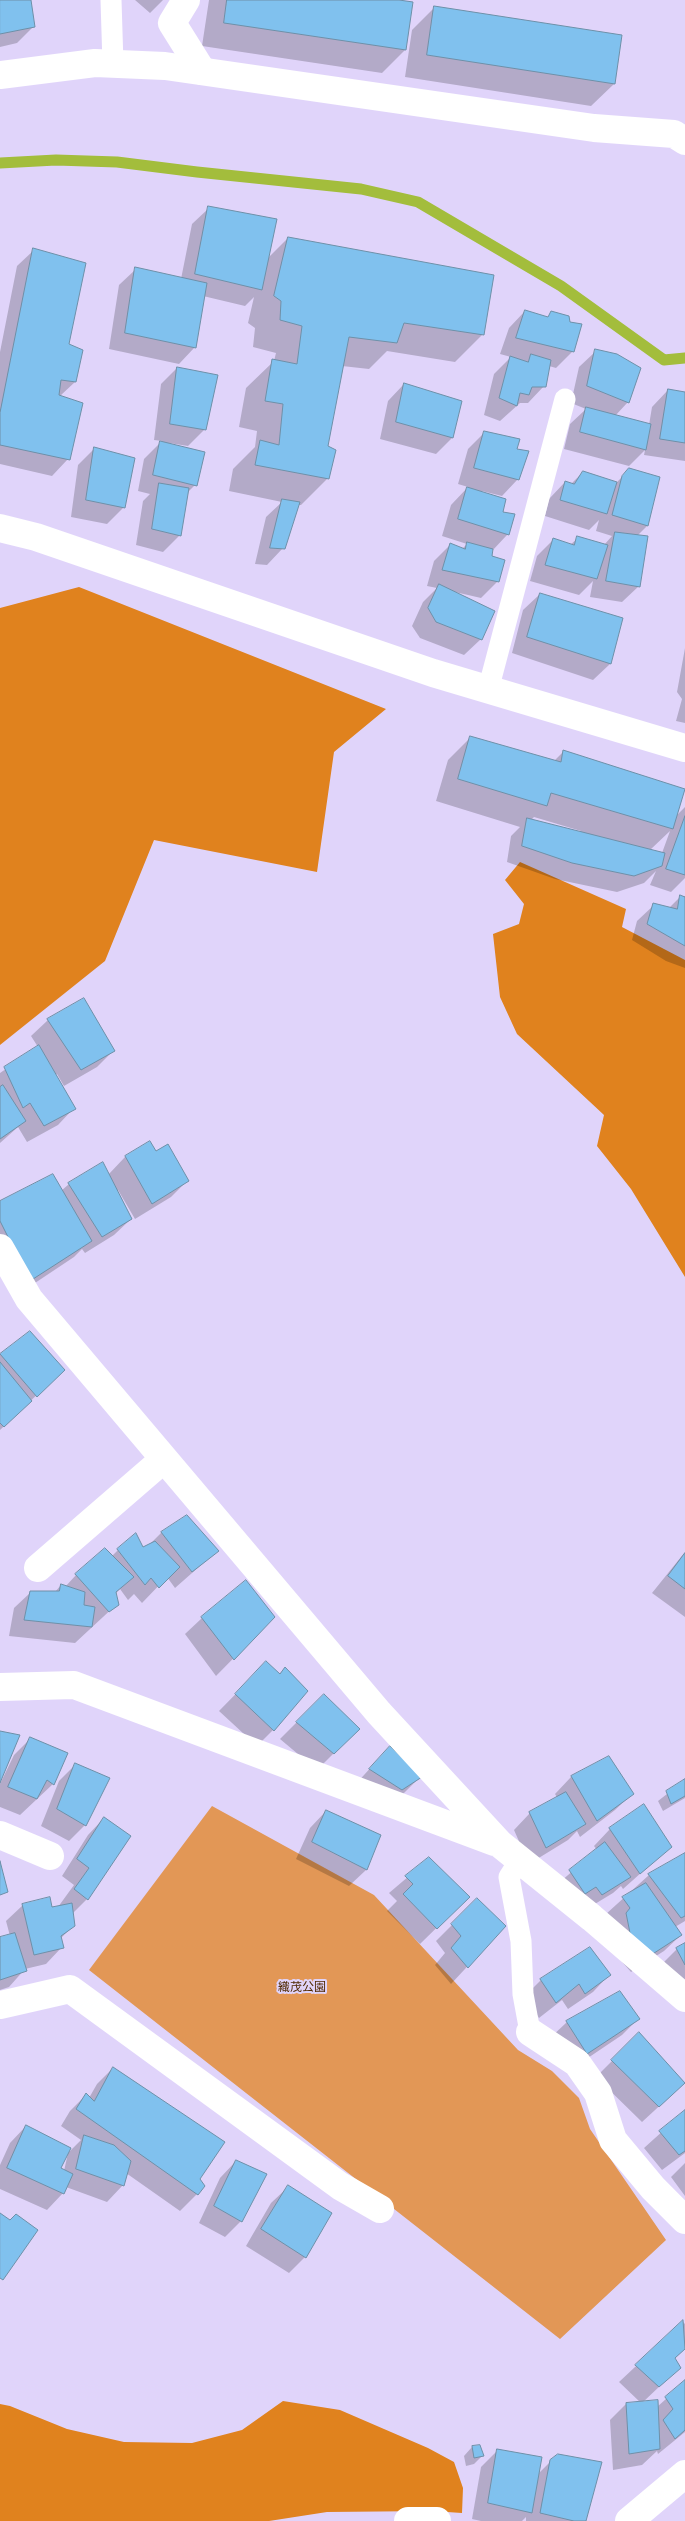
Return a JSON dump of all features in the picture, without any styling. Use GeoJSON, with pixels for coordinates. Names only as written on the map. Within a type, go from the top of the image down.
{"type":"FeatureCollection","features":[{"type":"Feature","properties":{"kind":"street"},"geometry":{"type":"LineString","coordinates":[[186,0],[172,23],[202,71]]}},
{"type":"Feature","properties":{"kind":"street"},"geometry":{"type":"LineString","coordinates":[[0,75],[95,63],[165,66],[594,128],[681,130]]}},
{"type":"Feature","properties":{"kind":"street"},"geometry":{"type":"LineString","coordinates":[[0,528],[36,537],[488,690],[685,748]]}},
{"type":"Feature","properties":{"kind":"street"},"geometry":{"type":"LineString","coordinates":[[0,1248],[29,1299],[378,1713],[510,1852],[592,1918],[685,1998]]}},
{"type":"Feature","properties":{"kind":"street"},"geometry":{"type":"LineString","coordinates":[[38,1568],[164,1459]]}},
{"type":"Feature","properties":{"kind":"street"},"geometry":{"type":"LineString","coordinates":[[0,1687],[74,1685],[510,1852]]}},
{"type":"Feature","properties":{"kind":"street"},"geometry":{"type":"LineString","coordinates":[[0,1835],[50,1856]]}},
{"type":"Feature","properties":{"kind":"street"},"geometry":{"type":"LineString","coordinates":[[0,2005],[70,1989],[340,2186],[380,2209]]}},
{"type":"Feature","properties":{"kind":"street"},"geometry":{"type":"LineString","coordinates":[[530,2032],[577,2063],[598,2093],[613,2140],[653,2188],[685,2220]]}},
{"type":"Feature","properties":{"kind":"street"},"geometry":{"type":"LineString","coordinates":[[629,2521],[685,2474]]}},
{"type":"Feature","properties":{"kind":"street"},"geometry":{"type":"LineString","coordinates":[[408,2521],[437,2521]]}},
{"type":"Feature","properties":{"kind":"lane"},"geometry":{"type":"LineString","coordinates":[[111,0],[113,64]]}},
{"type":"Feature","properties":{"kind":"lane"},"geometry":{"type":"LineString","coordinates":[[488,690],[564,399]]}},
{"type":"Feature","properties":{"kind":"lane"},"geometry":{"type":"LineString","coordinates":[[510,1852],[509,1877],[521,1941],[522,1994],[530,2032]]}},
{"type":"Feature","properties":{"kind":"green space","name":"織茂公園"},"geometry":{"type":"Polygon","coordinates":[[[212,1806],[374,1895],[518,2050],[552,2071],[579,2098],[590,2129],[666,2240],[560,2339],[89,1970],[212,1806]]]}},
{"type":"Feature","properties":{"kind":"shaded area"},"geometry":{"type":"Polygon","coordinates":[[[79,587],[386,709],[334,752],[317,872],[154,840],[105,961],[0,1045],[0,608],[79,587]]]}},
{"type":"Feature","properties":{"kind":"shaded area"},"geometry":{"type":"Polygon","coordinates":[[[520,862],[626,909],[622,927],[685,960],[685,1277],[631,1189],[597,1146],[604,1115],[517,1034],[500,997],[493,934],[519,924],[524,904],[505,880],[520,862]]]}},
{"type":"Feature","properties":{"kind":"shaded area"},"geometry":{"type":"Polygon","coordinates":[[[283,2401],[340,2410],[428,2448],[454,2462],[463,2488],[462,2513],[432,2511],[327,2512],[269,2521],[0,2521],[0,2404],[10,2406],[67,2429],[124,2442],[192,2443],[242,2430],[283,2401]]]}},
{"type":"Feature","properties":{"kind":"building"},"geometry":{"type":"Polygon","coordinates":[[[0,0],[31,0],[35,27],[0,34],[0,0]]]}},
{"type":"Feature","properties":{"kind":"building"},"geometry":{"type":"Polygon","coordinates":[[[227,0],[399,0],[413,2],[406,50],[224,23],[227,0]]]}},
{"type":"Feature","properties":{"kind":"building"},"geometry":{"type":"Polygon","coordinates":[[[434,6],[622,35],[615,84],[427,55],[434,6]]]}},
{"type":"Feature","properties":{"kind":"building"},"geometry":{"type":"Polygon","coordinates":[[[208,206],[277,219],[262,290],[195,274],[208,206]]]}},
{"type":"Feature","properties":{"kind":"building"},"geometry":{"type":"Polygon","coordinates":[[[288,237],[494,275],[484,335],[404,323],[397,343],[349,337],[328,446],[336,450],[329,479],[255,465],[260,440],[279,445],[283,404],[265,401],[272,359],[297,364],[302,326],[280,320],[281,301],[274,296],[288,237]]]}},
{"type":"Feature","properties":{"kind":"building"},"geometry":{"type":"Polygon","coordinates":[[[33,248],[86,263],[69,344],[83,350],[76,382],[61,380],[59,395],[83,403],[70,460],[0,445],[0,413],[33,248]]]}},
{"type":"Feature","properties":{"kind":"building"},"geometry":{"type":"Polygon","coordinates":[[[135,267],[207,283],[196,348],[125,333],[135,267]]]}},
{"type":"Feature","properties":{"kind":"building"},"geometry":{"type":"Polygon","coordinates":[[[525,310],[548,317],[551,311],[569,316],[570,322],[582,324],[574,352],[516,338],[525,310]]]}},
{"type":"Feature","properties":{"kind":"building"},"geometry":{"type":"Polygon","coordinates":[[[595,349],[617,354],[641,368],[629,403],[587,386],[595,349]]]}},
{"type":"Feature","properties":{"kind":"building"},"geometry":{"type":"Polygon","coordinates":[[[531,354],[551,360],[546,387],[532,387],[529,395],[520,393],[517,406],[499,398],[510,356],[528,362],[531,354]]]}},
{"type":"Feature","properties":{"kind":"building"},"geometry":{"type":"Polygon","coordinates":[[[177,367],[218,375],[206,430],[170,424],[177,367]]]}},
{"type":"Feature","properties":{"kind":"building"},"geometry":{"type":"Polygon","coordinates":[[[404,383],[462,401],[453,438],[396,422],[404,383]]]}},
{"type":"Feature","properties":{"kind":"building"},"geometry":{"type":"Polygon","coordinates":[[[668,389],[685,392],[685,443],[660,439],[668,389]]]}},
{"type":"Feature","properties":{"kind":"building"},"geometry":{"type":"Polygon","coordinates":[[[586,407],[651,424],[646,450],[580,432],[586,407]]]}},
{"type":"Feature","properties":{"kind":"building"},"geometry":{"type":"Polygon","coordinates":[[[484,431],[520,439],[517,449],[529,451],[519,480],[474,468],[484,431]]]}},
{"type":"Feature","properties":{"kind":"building"},"geometry":{"type":"Polygon","coordinates":[[[160,441],[205,452],[197,486],[153,475],[160,441]]]}},
{"type":"Feature","properties":{"kind":"building"},"geometry":{"type":"Polygon","coordinates":[[[94,447],[135,458],[125,508],[86,500],[94,447]]]}},
{"type":"Feature","properties":{"kind":"building"},"geometry":{"type":"Polygon","coordinates":[[[629,468],[660,477],[648,526],[612,515],[622,476],[629,468]]]}},
{"type":"Feature","properties":{"kind":"building"},"geometry":{"type":"Polygon","coordinates":[[[583,471],[617,482],[607,514],[560,500],[565,481],[574,484],[583,471]]]}},
{"type":"Feature","properties":{"kind":"building"},"geometry":{"type":"Polygon","coordinates":[[[159,483],[189,488],[181,536],[152,529],[159,483]]]}},
{"type":"Feature","properties":{"kind":"building"},"geometry":{"type":"Polygon","coordinates":[[[467,487],[506,499],[503,512],[515,514],[509,535],[458,519],[467,487]]]}},
{"type":"Feature","properties":{"kind":"building"},"geometry":{"type":"Polygon","coordinates":[[[282,499],[300,502],[285,549],[270,548],[282,499]]]}},
{"type":"Feature","properties":{"kind":"building"},"geometry":{"type":"Polygon","coordinates":[[[615,532],[648,536],[640,587],[606,581],[615,532]]]}},
{"type":"Feature","properties":{"kind":"building"},"geometry":{"type":"Polygon","coordinates":[[[577,536],[608,545],[597,579],[545,565],[553,538],[574,545],[577,536]]]}},
{"type":"Feature","properties":{"kind":"building"},"geometry":{"type":"Polygon","coordinates":[[[467,542],[493,549],[492,556],[505,560],[499,582],[442,570],[450,543],[465,549],[467,542]]]}},
{"type":"Feature","properties":{"kind":"building"},"geometry":{"type":"Polygon","coordinates":[[[439,584],[495,611],[482,640],[436,622],[428,608],[439,584]]]}},
{"type":"Feature","properties":{"kind":"building"},"geometry":{"type":"Polygon","coordinates":[[[540,593],[623,618],[611,664],[527,637],[540,593]]]}},
{"type":"Feature","properties":{"kind":"building"},"geometry":{"type":"Polygon","coordinates":[[[470,736],[561,762],[563,750],[685,789],[673,829],[551,793],[547,806],[458,779],[470,736]]]}},
{"type":"Feature","properties":{"kind":"building"},"geometry":{"type":"Polygon","coordinates":[[[685,816],[685,875],[666,869],[685,816]]]}},
{"type":"Feature","properties":{"kind":"building"},"geometry":{"type":"Polygon","coordinates":[[[527,818],[665,853],[662,866],[634,876],[572,863],[522,846],[527,818]]]}},
{"type":"Feature","properties":{"kind":"building"},"geometry":{"type":"Polygon","coordinates":[[[680,895],[685,897],[685,946],[647,924],[653,903],[677,909],[680,895]]]}},
{"type":"Feature","properties":{"kind":"building"},"geometry":{"type":"Polygon","coordinates":[[[84,998],[115,1051],[81,1070],[47,1019],[84,998]]]}},
{"type":"Feature","properties":{"kind":"building"},"geometry":{"type":"Polygon","coordinates":[[[39,1045],[76,1109],[44,1126],[30,1103],[23,1108],[4,1067],[39,1045]]]}},
{"type":"Feature","properties":{"kind":"building"},"geometry":{"type":"Polygon","coordinates":[[[3,1085],[26,1121],[0,1139],[0,1087],[3,1085]]]}},
{"type":"Feature","properties":{"kind":"building"},"geometry":{"type":"Polygon","coordinates":[[[150,1141],[156,1151],[168,1144],[189,1181],[152,1204],[125,1156],[150,1141]]]}},
{"type":"Feature","properties":{"kind":"building"},"geometry":{"type":"Polygon","coordinates":[[[103,1162],[132,1219],[102,1237],[68,1183],[103,1162]]]}},
{"type":"Feature","properties":{"kind":"building"},"geometry":{"type":"Polygon","coordinates":[[[53,1174],[92,1241],[30,1281],[0,1221],[0,1201],[53,1174]]]}},
{"type":"Feature","properties":{"kind":"building"},"geometry":{"type":"Polygon","coordinates":[[[30,1331],[65,1370],[37,1397],[0,1354],[30,1331]]]}},
{"type":"Feature","properties":{"kind":"building"},"geometry":{"type":"Polygon","coordinates":[[[0,1362],[32,1401],[4,1427],[0,1423],[0,1362]]]}},
{"type":"Feature","properties":{"kind":"building"},"geometry":{"type":"Polygon","coordinates":[[[187,1515],[219,1551],[192,1572],[161,1532],[187,1515]]]}},
{"type":"Feature","properties":{"kind":"building"},"geometry":{"type":"Polygon","coordinates":[[[136,1533],[143,1547],[155,1541],[180,1567],[159,1588],[151,1578],[145,1585],[117,1549],[136,1533]]]}},
{"type":"Feature","properties":{"kind":"building"},"geometry":{"type":"Polygon","coordinates":[[[105,1548],[134,1577],[116,1592],[119,1605],[109,1612],[75,1574],[105,1548]]]}},
{"type":"Feature","properties":{"kind":"building"},"geometry":{"type":"Polygon","coordinates":[[[685,1553],[685,1589],[668,1576],[685,1553]]]}},
{"type":"Feature","properties":{"kind":"building"},"geometry":{"type":"Polygon","coordinates":[[[246,1580],[275,1617],[234,1660],[201,1617],[246,1580]]]}},
{"type":"Feature","properties":{"kind":"building"},"geometry":{"type":"Polygon","coordinates":[[[61,1584],[85,1592],[84,1605],[95,1607],[92,1627],[24,1620],[30,1591],[59,1591],[61,1584]]]}},
{"type":"Feature","properties":{"kind":"building"},"geometry":{"type":"Polygon","coordinates":[[[266,1661],[280,1674],[285,1667],[308,1691],[274,1731],[235,1694],[266,1661]]]}},
{"type":"Feature","properties":{"kind":"building"},"geometry":{"type":"Polygon","coordinates":[[[324,1694],[360,1729],[334,1754],[296,1722],[324,1694]]]}},
{"type":"Feature","properties":{"kind":"building"},"geometry":{"type":"Polygon","coordinates":[[[0,1731],[20,1735],[0,1783],[0,1731]]]}},
{"type":"Feature","properties":{"kind":"building"},"geometry":{"type":"Polygon","coordinates":[[[30,1737],[68,1753],[54,1785],[47,1780],[37,1799],[8,1787],[30,1737]]]}},
{"type":"Feature","properties":{"kind":"building"},"geometry":{"type":"Polygon","coordinates":[[[390,1746],[422,1777],[402,1790],[369,1769],[390,1746]]]}},
{"type":"Feature","properties":{"kind":"building"},"geometry":{"type":"Polygon","coordinates":[[[609,1756],[634,1794],[597,1821],[571,1776],[609,1756]]]}},
{"type":"Feature","properties":{"kind":"building"},"geometry":{"type":"Polygon","coordinates":[[[75,1763],[110,1778],[86,1826],[57,1809],[75,1763]]]}},
{"type":"Feature","properties":{"kind":"building"},"geometry":{"type":"Polygon","coordinates":[[[685,1779],[685,1796],[671,1804],[666,1791],[685,1779]]]}},
{"type":"Feature","properties":{"kind":"building"},"geometry":{"type":"Polygon","coordinates":[[[566,1792],[586,1824],[546,1848],[529,1812],[566,1792]]]}},
{"type":"Feature","properties":{"kind":"building"},"geometry":{"type":"Polygon","coordinates":[[[644,1804],[672,1847],[640,1874],[609,1828],[644,1804]]]}},
{"type":"Feature","properties":{"kind":"building"},"geometry":{"type":"Polygon","coordinates":[[[326,1810],[381,1835],[367,1870],[312,1842],[326,1810]]]}},
{"type":"Feature","properties":{"kind":"building"},"geometry":{"type":"Polygon","coordinates":[[[104,1817],[131,1836],[88,1900],[74,1889],[89,1868],[77,1859],[104,1817]]]}},
{"type":"Feature","properties":{"kind":"building"},"geometry":{"type":"Polygon","coordinates":[[[605,1842],[631,1877],[602,1895],[596,1887],[585,1894],[569,1870],[605,1842]]]}},
{"type":"Feature","properties":{"kind":"building"},"geometry":{"type":"Polygon","coordinates":[[[685,1853],[685,1916],[681,1918],[648,1874],[685,1853]]]}},
{"type":"Feature","properties":{"kind":"building"},"geometry":{"type":"Polygon","coordinates":[[[429,1857],[470,1897],[437,1929],[403,1894],[413,1884],[405,1876],[429,1857]]]}},
{"type":"Feature","properties":{"kind":"building"},"geometry":{"type":"Polygon","coordinates":[[[0,1861],[8,1892],[0,1895],[0,1861]]]}},
{"type":"Feature","properties":{"kind":"building"},"geometry":{"type":"Polygon","coordinates":[[[646,1883],[682,1935],[648,1957],[631,1938],[626,1913],[630,1908],[622,1897],[646,1883]]]}},
{"type":"Feature","properties":{"kind":"building"},"geometry":{"type":"Polygon","coordinates":[[[50,1897],[52,1907],[72,1903],[75,1926],[61,1936],[64,1948],[34,1955],[22,1904],[50,1897]]]}},
{"type":"Feature","properties":{"kind":"building"},"geometry":{"type":"Polygon","coordinates":[[[477,1898],[506,1926],[468,1968],[451,1948],[461,1936],[451,1924],[477,1898]]]}},
{"type":"Feature","properties":{"kind":"building"},"geometry":{"type":"Polygon","coordinates":[[[15,1933],[27,1971],[0,1980],[0,1937],[15,1933]]]}},
{"type":"Feature","properties":{"kind":"building"},"geometry":{"type":"Polygon","coordinates":[[[685,1943],[685,1965],[676,1948],[685,1943]]]}},
{"type":"Feature","properties":{"kind":"building"},"geometry":{"type":"Polygon","coordinates":[[[590,1947],[611,1975],[585,1994],[579,1984],[556,2003],[540,1979],[590,1947]]]}},
{"type":"Feature","properties":{"kind":"building"},"geometry":{"type":"Polygon","coordinates":[[[620,1991],[640,2019],[587,2054],[566,2021],[620,1991]]]}},
{"type":"Feature","properties":{"kind":"building"},"geometry":{"type":"Polygon","coordinates":[[[639,2032],[685,2083],[659,2107],[611,2060],[639,2032]]]}},
{"type":"Feature","properties":{"kind":"building"},"geometry":{"type":"Polygon","coordinates":[[[113,2067],[225,2142],[200,2179],[205,2186],[198,2195],[76,2109],[86,2093],[94,2101],[113,2067]]]}},
{"type":"Feature","properties":{"kind":"building"},"geometry":{"type":"Polygon","coordinates":[[[685,2110],[685,2151],[679,2155],[659,2131],[685,2110]]]}},
{"type":"Feature","properties":{"kind":"building"},"geometry":{"type":"Polygon","coordinates":[[[26,2125],[71,2148],[61,2168],[73,2174],[64,2194],[7,2168],[26,2125]]]}},
{"type":"Feature","properties":{"kind":"building"},"geometry":{"type":"Polygon","coordinates":[[[84,2135],[114,2145],[131,2161],[124,2186],[76,2169],[84,2135]]]}},
{"type":"Feature","properties":{"kind":"building"},"geometry":{"type":"Polygon","coordinates":[[[236,2160],[267,2174],[242,2222],[214,2206],[236,2160]]]}},
{"type":"Feature","properties":{"kind":"building"},"geometry":{"type":"Polygon","coordinates":[[[288,2185],[332,2213],[306,2258],[261,2229],[288,2185]]]}},
{"type":"Feature","properties":{"kind":"building"},"geometry":{"type":"Polygon","coordinates":[[[0,2213],[10,2220],[16,2214],[38,2230],[3,2280],[0,2278],[0,2213]]]}},
{"type":"Feature","properties":{"kind":"building"},"geometry":{"type":"Polygon","coordinates":[[[683,2320],[685,2349],[675,2358],[681,2368],[659,2387],[635,2365],[683,2320]]]}},
{"type":"Feature","properties":{"kind":"building"},"geometry":{"type":"Polygon","coordinates":[[[685,2380],[685,2430],[675,2439],[663,2420],[673,2409],[665,2397],[685,2380]]]}},
{"type":"Feature","properties":{"kind":"building"},"geometry":{"type":"Polygon","coordinates":[[[658,2400],[660,2449],[629,2454],[626,2403],[658,2400]]]}},
{"type":"Feature","properties":{"kind":"building"},"geometry":{"type":"Polygon","coordinates":[[[480,2445],[484,2456],[474,2458],[472,2446],[480,2445]]]}},
{"type":"Feature","properties":{"kind":"building"},"geometry":{"type":"Polygon","coordinates":[[[497,2449],[542,2457],[532,2513],[488,2503],[497,2449]]]}},
{"type":"Feature","properties":{"kind":"building"},"geometry":{"type":"Polygon","coordinates":[[[558,2454],[602,2462],[586,2521],[574,2521],[540,2513],[550,2460],[558,2454]]]}},
{"type":"Feature","properties":{"kind":"waterway"},"geometry":{"type":"LineString","coordinates":[[0,163],[56,160],[117,162],[361,189],[418,202],[561,286],[664,360],[685,358]]}}]}
